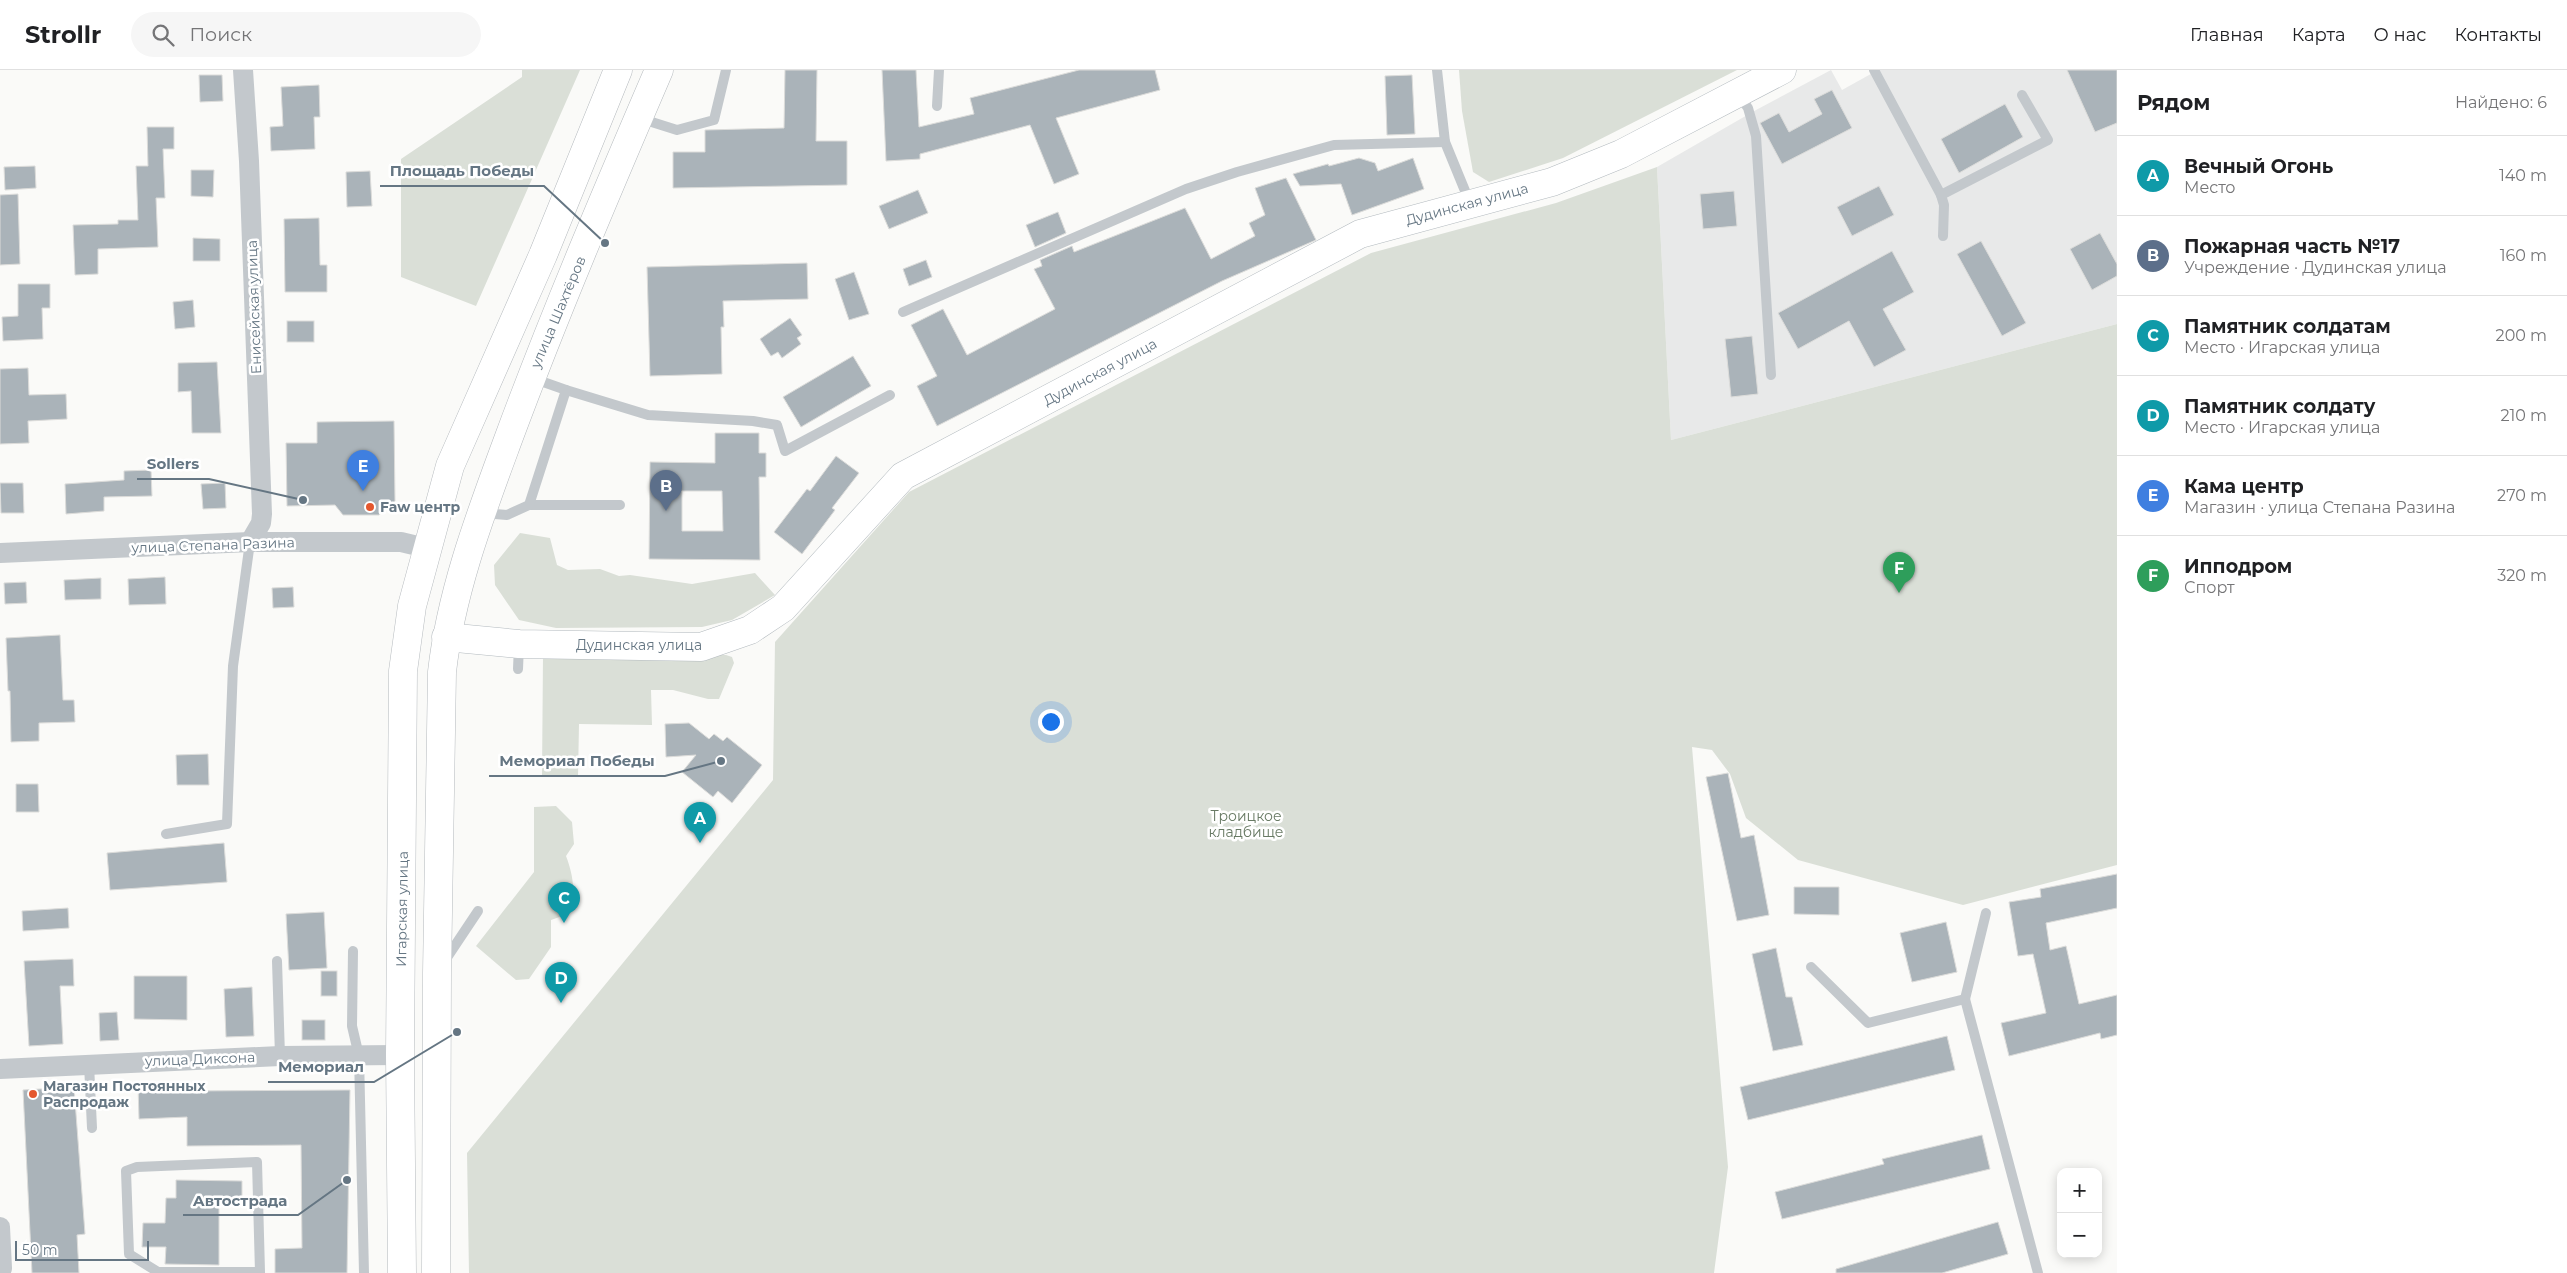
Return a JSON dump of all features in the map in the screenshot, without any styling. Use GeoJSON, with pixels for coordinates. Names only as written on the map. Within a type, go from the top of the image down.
{"type":"FeatureCollection","features":[{"type":"Feature","properties":{"kind":"main road"},"geometry":{"type":"LineString","coordinates":[[426,548],[450,466],[542,255],[618,70]]}},
{"type":"Feature","properties":{"kind":"main road","name":"улица Шахтёров"},"geometry":{"type":"LineString","coordinates":[[446,637],[467,558],[531,378],[659,70]]}},
{"type":"Feature","properties":{"kind":"main road","name":"Дудинская улица"},"geometry":{"type":"LineString","coordinates":[[446,637],[518,657],[701,647],[750,630],[783,608],[903,476],[1360,234],[1552,182],[1621,154],[1782,70]]}},
{"type":"Feature","properties":{"kind":"main road","name":"Игарская улица"},"geometry":{"type":"LineString","coordinates":[[402,1273],[400,1055],[403,671],[412,606],[426,548]]}},
{"type":"Feature","properties":{"kind":"main road"},"geometry":{"type":"LineString","coordinates":[[436,1273],[437,973],[442,672],[446,637]]}},
{"type":"Feature","properties":{"kind":"street","name":"Енисейская улица"},"geometry":{"type":"LineString","coordinates":[[244,70],[262,514],[261,523],[250,542]]}},
{"type":"Feature","properties":{"kind":"street","name":"улица Степана Разина"},"geometry":{"type":"LineString","coordinates":[[0,553],[250,542],[401,542],[426,548]]}},
{"type":"Feature","properties":{"kind":"street","name":"улица Диксона"},"geometry":{"type":"LineString","coordinates":[[0,1069],[280,1056],[400,1055]]}},
{"type":"Feature","properties":{"kind":"street"},"geometry":{"type":"LineString","coordinates":[[0,1227],[2,1268],[0,1269]]}},
{"type":"Feature","properties":{"kind":"lane"},"geometry":{"type":"LineString","coordinates":[[638,118],[677,130],[714,120],[726,70]]}},
{"type":"Feature","properties":{"kind":"lane"},"geometry":{"type":"LineString","coordinates":[[937,106],[939,70]]}},
{"type":"Feature","properties":{"kind":"lane"},"geometry":{"type":"LineString","coordinates":[[1437,70],[1445,142],[1470,203]]}},
{"type":"Feature","properties":{"kind":"lane"},"geometry":{"type":"LineString","coordinates":[[1874,70],[1941,195],[1944,205],[1943,236]]}},
{"type":"Feature","properties":{"kind":"lane"},"geometry":{"type":"LineString","coordinates":[[1738,93],[1748,108],[1756,136],[1771,374]]}},
{"type":"Feature","properties":{"kind":"lane"},"geometry":{"type":"LineString","coordinates":[[1941,195],[2048,140],[2022,96]]}},
{"type":"Feature","properties":{"kind":"lane"},"geometry":{"type":"LineString","coordinates":[[903,312],[1186,190],[1237,172],[1334,146],[1445,142]]}},
{"type":"Feature","properties":{"kind":"lane"},"geometry":{"type":"LineString","coordinates":[[531,378],[648,415],[753,421],[777,426],[785,451],[890,395]]}},
{"type":"Feature","properties":{"kind":"lane"},"geometry":{"type":"LineString","coordinates":[[529,505],[566,390]]}},
{"type":"Feature","properties":{"kind":"lane"},"geometry":{"type":"LineString","coordinates":[[482,513],[506,515],[529,505],[620,506]]}},
{"type":"Feature","properties":{"kind":"lane"},"geometry":{"type":"LineString","coordinates":[[166,834],[227,824],[233,666],[250,542]]}},
{"type":"Feature","properties":{"kind":"lane"},"geometry":{"type":"LineString","coordinates":[[437,973],[478,911]]}},
{"type":"Feature","properties":{"kind":"lane"},"geometry":{"type":"LineString","coordinates":[[1986,913],[1965,999],[2038,1273]]}},
{"type":"Feature","properties":{"kind":"lane"},"geometry":{"type":"LineString","coordinates":[[353,952],[352,1026],[359,1056],[364,1273]]}},
{"type":"Feature","properties":{"kind":"lane"},"geometry":{"type":"LineString","coordinates":[[277,961],[280,1056]]}},
{"type":"Feature","properties":{"kind":"lane"},"geometry":{"type":"LineString","coordinates":[[1811,967],[1868,1024],[1965,999]]}},
{"type":"Feature","properties":{"kind":"lane"},"geometry":{"type":"LineString","coordinates":[[89,1064],[92,1128]]}},
{"type":"Feature","properties":{"kind":"lane"},"geometry":{"type":"LineString","coordinates":[[257,1162],[260,1272],[158,1272],[129,1254],[126,1171],[137,1167],[257,1162]]}},
{"type":"Feature","properties":{"kind":"shaded area"},"geometry":{"type":"Polygon","coordinates":[[[1831,70],[1842,90],[1878,70],[2067,70],[2095,132],[2117,123],[2117,324],[1671,440],[1657,167],[1756,110],[1831,70]]]}},
{"type":"Feature","properties":{"kind":"green space"},"geometry":{"type":"Polygon","coordinates":[[[522,70],[580,70],[476,306],[401,277],[401,159],[522,77],[522,70]]]}},
{"type":"Feature","properties":{"kind":"green space"},"geometry":{"type":"Polygon","coordinates":[[[1459,70],[1737,70],[1563,158],[1489,182],[1473,172],[1462,111],[1459,70]]]}},
{"type":"Feature","properties":{"kind":"green space","name":"Троицкое кладбище"},"geometry":{"type":"Polygon","coordinates":[[[1657,167],[1671,440],[2117,324],[2117,865],[1963,905],[1798,860],[1746,818],[1730,774],[1712,750],[1692,747],[1728,1167],[1714,1273],[469,1273],[467,1153],[773,780],[775,642],[909,492],[1371,253],[1556,203],[1657,167]]]}},
{"type":"Feature","properties":{"kind":"green space"},"geometry":{"type":"Polygon","coordinates":[[[520,533],[550,538],[557,565],[568,570],[600,569],[619,576],[630,575],[692,584],[755,573],[775,595],[732,620],[702,627],[556,628],[519,620],[495,585],[494,565],[520,533]]]}},
{"type":"Feature","properties":{"kind":"green space"},"geometry":{"type":"Polygon","coordinates":[[[726,655],[732,657],[734,663],[719,699],[708,699],[673,690],[651,690],[652,725],[579,724],[578,777],[542,777],[543,656],[726,655]]]}},
{"type":"Feature","properties":{"kind":"green space"},"geometry":{"type":"Polygon","coordinates":[[[556,806],[572,822],[574,844],[566,856],[572,878],[571,907],[568,914],[551,920],[551,947],[529,979],[516,980],[476,946],[534,872],[534,807],[556,806]]]}},
{"type":"Feature","properties":{"kind":"building"},"geometry":{"type":"Polygon","coordinates":[[[785,70],[817,70],[816,141],[847,141],[847,185],[673,188],[673,152],[705,152],[705,130],[784,128],[785,70]]]}},
{"type":"Feature","properties":{"kind":"building"},"geometry":{"type":"Polygon","coordinates":[[[882,70],[916,70],[919,127],[974,114],[970,98],[1079,70],[1155,70],[1160,90],[1056,118],[1079,174],[1054,184],[1030,125],[920,154],[920,159],[886,161],[882,70]]]}},
{"type":"Feature","properties":{"kind":"building"},"geometry":{"type":"Polygon","coordinates":[[[2067,70],[2117,70],[2117,123],[2095,132],[2067,70]]]}},
{"type":"Feature","properties":{"kind":"building"},"geometry":{"type":"Polygon","coordinates":[[[199,75],[222,75],[223,101],[200,102],[199,75]]]}},
{"type":"Feature","properties":{"kind":"building"},"geometry":{"type":"Polygon","coordinates":[[[1412,75],[1415,134],[1387,135],[1385,76],[1412,75]]]}},
{"type":"Feature","properties":{"kind":"building"},"geometry":{"type":"Polygon","coordinates":[[[319,85],[320,117],[314,117],[315,149],[271,151],[270,127],[283,126],[281,87],[319,85]]]}},
{"type":"Feature","properties":{"kind":"building"},"geometry":{"type":"Polygon","coordinates":[[[1832,90],[1852,128],[1782,164],[1760,123],[1779,113],[1789,132],[1822,114],[1814,99],[1832,90]]]}},
{"type":"Feature","properties":{"kind":"building"},"geometry":{"type":"Polygon","coordinates":[[[2005,104],[2023,137],[1959,173],[1941,139],[2005,104]]]}},
{"type":"Feature","properties":{"kind":"building"},"geometry":{"type":"Polygon","coordinates":[[[147,127],[174,127],[174,149],[163,149],[165,198],[156,198],[158,247],[98,249],[98,274],[75,275],[73,225],[118,224],[118,220],[138,220],[136,166],[148,166],[147,127]]]}},
{"type":"Feature","properties":{"kind":"building"},"geometry":{"type":"Polygon","coordinates":[[[1359,158],[1375,163],[1378,171],[1413,158],[1424,189],[1352,215],[1341,184],[1300,186],[1293,174],[1359,158]]]}},
{"type":"Feature","properties":{"kind":"building"},"geometry":{"type":"Polygon","coordinates":[[[35,166],[36,188],[5,190],[4,167],[35,166]]]}},
{"type":"Feature","properties":{"kind":"building"},"geometry":{"type":"Polygon","coordinates":[[[191,170],[214,170],[213,197],[191,196],[191,170]]]}},
{"type":"Feature","properties":{"kind":"building"},"geometry":{"type":"Polygon","coordinates":[[[370,171],[372,206],[347,207],[346,172],[370,171]]]}},
{"type":"Feature","properties":{"kind":"building"},"geometry":{"type":"Polygon","coordinates":[[[1286,178],[1316,240],[1222,281],[937,426],[917,386],[937,376],[911,325],[943,309],[967,355],[1055,309],[1034,269],[1042,266],[1040,260],[1072,246],[1074,252],[1185,208],[1211,259],[1255,236],[1249,223],[1265,215],[1255,188],[1286,178]]]}},
{"type":"Feature","properties":{"kind":"building"},"geometry":{"type":"Polygon","coordinates":[[[1879,186],[1894,215],[1852,236],[1837,207],[1879,186]]]}},
{"type":"Feature","properties":{"kind":"building"},"geometry":{"type":"Polygon","coordinates":[[[918,190],[928,213],[889,229],[879,206],[918,190]]]}},
{"type":"Feature","properties":{"kind":"building"},"geometry":{"type":"Polygon","coordinates":[[[1734,191],[1737,226],[1703,229],[1700,194],[1734,191]]]}},
{"type":"Feature","properties":{"kind":"building"},"geometry":{"type":"Polygon","coordinates":[[[18,194],[20,264],[0,265],[0,195],[18,194]]]}},
{"type":"Feature","properties":{"kind":"building"},"geometry":{"type":"Polygon","coordinates":[[[1058,212],[1066,233],[1035,247],[1026,225],[1058,212]]]}},
{"type":"Feature","properties":{"kind":"building"},"geometry":{"type":"Polygon","coordinates":[[[319,218],[320,265],[327,265],[327,292],[285,292],[284,219],[319,218]]]}},
{"type":"Feature","properties":{"kind":"building"},"geometry":{"type":"Polygon","coordinates":[[[2100,233],[2117,264],[2117,276],[2092,290],[2070,249],[2100,233]]]}},
{"type":"Feature","properties":{"kind":"building"},"geometry":{"type":"Polygon","coordinates":[[[193,238],[220,239],[220,261],[193,261],[193,238]]]}},
{"type":"Feature","properties":{"kind":"building"},"geometry":{"type":"Polygon","coordinates":[[[1981,241],[2026,323],[2002,336],[1957,254],[1981,241]]]}},
{"type":"Feature","properties":{"kind":"building"},"geometry":{"type":"Polygon","coordinates":[[[1892,251],[1914,292],[1883,309],[1906,350],[1874,367],[1849,321],[1798,349],[1778,313],[1892,251]]]}},
{"type":"Feature","properties":{"kind":"building"},"geometry":{"type":"Polygon","coordinates":[[[926,260],[932,277],[909,286],[903,269],[926,260]]]}},
{"type":"Feature","properties":{"kind":"building"},"geometry":{"type":"Polygon","coordinates":[[[807,263],[808,299],[723,301],[724,327],[721,327],[722,374],[650,376],[647,267],[807,263]]]}},
{"type":"Feature","properties":{"kind":"building"},"geometry":{"type":"Polygon","coordinates":[[[854,272],[869,314],[849,320],[835,279],[854,272]]]}},
{"type":"Feature","properties":{"kind":"building"},"geometry":{"type":"Polygon","coordinates":[[[18,284],[50,284],[50,308],[42,308],[43,339],[3,341],[2,317],[18,316],[18,284]]]}},
{"type":"Feature","properties":{"kind":"building"},"geometry":{"type":"Polygon","coordinates":[[[193,300],[195,327],[175,329],[173,302],[193,300]]]}},
{"type":"Feature","properties":{"kind":"building"},"geometry":{"type":"Polygon","coordinates":[[[790,318],[802,335],[797,338],[801,344],[782,358],[778,352],[771,356],[760,339],[790,318]]]}},
{"type":"Feature","properties":{"kind":"building"},"geometry":{"type":"Polygon","coordinates":[[[287,321],[314,321],[314,342],[287,342],[287,321]]]}},
{"type":"Feature","properties":{"kind":"building"},"geometry":{"type":"Polygon","coordinates":[[[1752,336],[1758,394],[1731,397],[1725,339],[1752,336]]]}},
{"type":"Feature","properties":{"kind":"building"},"geometry":{"type":"Polygon","coordinates":[[[853,356],[871,386],[801,427],[783,397],[853,356]]]}},
{"type":"Feature","properties":{"kind":"building"},"geometry":{"type":"Polygon","coordinates":[[[217,362],[221,433],[192,433],[191,391],[178,392],[178,363],[217,362]]]}},
{"type":"Feature","properties":{"kind":"building"},"geometry":{"type":"Polygon","coordinates":[[[28,368],[29,395],[66,394],[67,419],[28,421],[29,443],[0,444],[0,369],[28,368]]]}},
{"type":"Feature","properties":{"kind":"building"},"geometry":{"type":"Polygon","coordinates":[[[394,421],[395,501],[379,515],[343,515],[335,505],[287,506],[286,443],[317,443],[317,422],[394,421]]]}},
{"type":"Feature","properties":{"kind":"building"},"geometry":{"type":"Polygon","coordinates":[[[715,433],[759,433],[759,453],[766,453],[766,477],[759,477],[760,560],[649,559],[650,462],[715,463],[715,433]],[[682,491],[682,531],[723,531],[722,491],[682,491]]]}},
{"type":"Feature","properties":{"kind":"building"},"geometry":{"type":"Polygon","coordinates":[[[836,456],[859,473],[832,508],[835,510],[802,554],[774,532],[807,489],[810,491],[836,456]]]}},
{"type":"Feature","properties":{"kind":"building"},"geometry":{"type":"Polygon","coordinates":[[[151,470],[152,496],[104,497],[104,511],[66,514],[65,484],[124,480],[124,471],[151,470]]]}},
{"type":"Feature","properties":{"kind":"building"},"geometry":{"type":"Polygon","coordinates":[[[0,483],[23,483],[24,513],[1,513],[0,483]]]}},
{"type":"Feature","properties":{"kind":"building"},"geometry":{"type":"Polygon","coordinates":[[[225,483],[226,508],[203,509],[201,484],[225,483]]]}},
{"type":"Feature","properties":{"kind":"building"},"geometry":{"type":"Polygon","coordinates":[[[165,577],[166,604],[129,605],[128,579],[165,577]]]}},
{"type":"Feature","properties":{"kind":"building"},"geometry":{"type":"Polygon","coordinates":[[[101,578],[101,599],[65,600],[64,580],[101,578]]]}},
{"type":"Feature","properties":{"kind":"building"},"geometry":{"type":"Polygon","coordinates":[[[26,582],[27,603],[5,604],[4,583],[26,582]]]}},
{"type":"Feature","properties":{"kind":"building"},"geometry":{"type":"Polygon","coordinates":[[[293,587],[294,607],[273,608],[272,588],[293,587]]]}},
{"type":"Feature","properties":{"kind":"building"},"geometry":{"type":"Polygon","coordinates":[[[60,635],[63,700],[74,700],[75,722],[39,723],[39,741],[11,742],[6,638],[60,635]]]}},
{"type":"Feature","properties":{"kind":"building"},"geometry":{"type":"Polygon","coordinates":[[[689,723],[709,739],[714,734],[723,741],[727,737],[762,765],[732,803],[718,791],[713,797],[682,772],[696,755],[666,757],[665,724],[689,723]]]}},
{"type":"Feature","properties":{"kind":"building"},"geometry":{"type":"Polygon","coordinates":[[[208,754],[209,785],[177,785],[176,755],[208,754]]]}},
{"type":"Feature","properties":{"kind":"building"},"geometry":{"type":"Polygon","coordinates":[[[1728,773],[1741,838],[1754,835],[1769,915],[1737,921],[1706,777],[1728,773]]]}},
{"type":"Feature","properties":{"kind":"building"},"geometry":{"type":"Polygon","coordinates":[[[16,784],[38,784],[39,812],[16,812],[16,784]]]}},
{"type":"Feature","properties":{"kind":"building"},"geometry":{"type":"Polygon","coordinates":[[[224,843],[227,882],[110,890],[107,853],[224,843]]]}},
{"type":"Feature","properties":{"kind":"building"},"geometry":{"type":"Polygon","coordinates":[[[2117,874],[2117,908],[2046,923],[2050,950],[2066,946],[2079,1004],[2117,995],[2117,1035],[2101,1039],[2100,1033],[2009,1056],[2001,1023],[2046,1013],[2033,954],[2018,956],[2009,902],[2041,897],[2040,889],[2117,874]]]}},
{"type":"Feature","properties":{"kind":"building"},"geometry":{"type":"Polygon","coordinates":[[[1794,887],[1839,887],[1839,915],[1794,914],[1794,887]]]}},
{"type":"Feature","properties":{"kind":"building"},"geometry":{"type":"Polygon","coordinates":[[[68,908],[69,928],[23,931],[22,911],[68,908]]]}},
{"type":"Feature","properties":{"kind":"building"},"geometry":{"type":"Polygon","coordinates":[[[324,912],[327,968],[289,970],[286,914],[324,912]]]}},
{"type":"Feature","properties":{"kind":"building"},"geometry":{"type":"Polygon","coordinates":[[[1946,922],[1957,972],[1912,982],[1900,933],[1946,922]]]}},
{"type":"Feature","properties":{"kind":"building"},"geometry":{"type":"Polygon","coordinates":[[[1776,948],[1786,997],[1792,997],[1803,1045],[1773,1051],[1752,954],[1776,948]]]}},
{"type":"Feature","properties":{"kind":"building"},"geometry":{"type":"Polygon","coordinates":[[[73,959],[74,986],[60,986],[63,1044],[29,1046],[24,961],[73,959]]]}},
{"type":"Feature","properties":{"kind":"building"},"geometry":{"type":"Polygon","coordinates":[[[321,971],[337,971],[337,996],[321,996],[321,971]]]}},
{"type":"Feature","properties":{"kind":"building"},"geometry":{"type":"Polygon","coordinates":[[[134,976],[187,976],[187,1020],[134,1019],[134,976]]]}},
{"type":"Feature","properties":{"kind":"building"},"geometry":{"type":"Polygon","coordinates":[[[252,987],[254,1036],[226,1037],[224,989],[252,987]]]}},
{"type":"Feature","properties":{"kind":"building"},"geometry":{"type":"Polygon","coordinates":[[[117,1012],[119,1040],[100,1041],[99,1013],[117,1012]]]}},
{"type":"Feature","properties":{"kind":"building"},"geometry":{"type":"Polygon","coordinates":[[[302,1020],[325,1020],[325,1040],[302,1040],[302,1020]]]}},
{"type":"Feature","properties":{"kind":"building"},"geometry":{"type":"Polygon","coordinates":[[[1947,1036],[1955,1070],[1748,1120],[1740,1087],[1947,1036]]]}},
{"type":"Feature","properties":{"kind":"building"},"geometry":{"type":"Polygon","coordinates":[[[186,1083],[186,1091],[350,1090],[347,1273],[275,1273],[275,1249],[302,1248],[301,1145],[187,1146],[187,1117],[139,1119],[138,1084],[186,1083]]]}},
{"type":"Feature","properties":{"kind":"building"},"geometry":{"type":"Polygon","coordinates":[[[74,1087],[85,1234],[77,1235],[79,1273],[32,1273],[23,1090],[74,1087]]]}},
{"type":"Feature","properties":{"kind":"building"},"geometry":{"type":"Polygon","coordinates":[[[1982,1135],[1990,1169],[1782,1219],[1775,1192],[1884,1164],[1882,1159],[1982,1135]]]}},
{"type":"Feature","properties":{"kind":"building"},"geometry":{"type":"Polygon","coordinates":[[[176,1180],[242,1181],[242,1203],[219,1203],[219,1265],[165,1264],[166,1247],[142,1247],[143,1223],[165,1223],[166,1198],[176,1198],[176,1180]]]}},
{"type":"Feature","properties":{"kind":"building"},"geometry":{"type":"Polygon","coordinates":[[[1998,1222],[2008,1254],[1942,1273],[1836,1273],[1836,1269],[1998,1222]]]}},
{"type":"Feature","properties":{"kind":"place","name":"Площадь Победы"},"geometry":{"type":"Point","coordinates":[605,243]}},
{"type":"Feature","properties":{"kind":"place","name":"Кама центр"},"geometry":{"type":"Point","coordinates":[363,491]}},
{"type":"Feature","properties":{"kind":"place","name":"Sollers"},"geometry":{"type":"Point","coordinates":[303,500]}},
{"type":"Feature","properties":{"kind":"place","name":"Faw центр"},"geometry":{"type":"Point","coordinates":[370,507]}},
{"type":"Feature","properties":{"kind":"place","name":"Пожарная часть №17"},"geometry":{"type":"Point","coordinates":[666,511]}},
{"type":"Feature","properties":{"kind":"place","name":"Ипподром"},"geometry":{"type":"Point","coordinates":[1899,593]}},
{"type":"Feature","properties":{"kind":"place","name":"Мемориал Победы"},"geometry":{"type":"Point","coordinates":[721,761]}},
{"type":"Feature","properties":{"kind":"place","name":"Вечный Огонь"},"geometry":{"type":"Point","coordinates":[700,843]}},
{"type":"Feature","properties":{"kind":"place","name":"Памятник солдатам"},"geometry":{"type":"Point","coordinates":[564,923]}},
{"type":"Feature","properties":{"kind":"place","name":"Памятник солдату"},"geometry":{"type":"Point","coordinates":[561,1003]}},
{"type":"Feature","properties":{"kind":"place","name":"Мемориал"},"geometry":{"type":"Point","coordinates":[457,1032]}},
{"type":"Feature","properties":{"kind":"place","name":"Магазин Постоянных Распродаж"},"geometry":{"type":"Point","coordinates":[33,1094]}},
{"type":"Feature","properties":{"kind":"place","name":"Автострада"},"geometry":{"type":"Point","coordinates":[347,1180]}}]}
